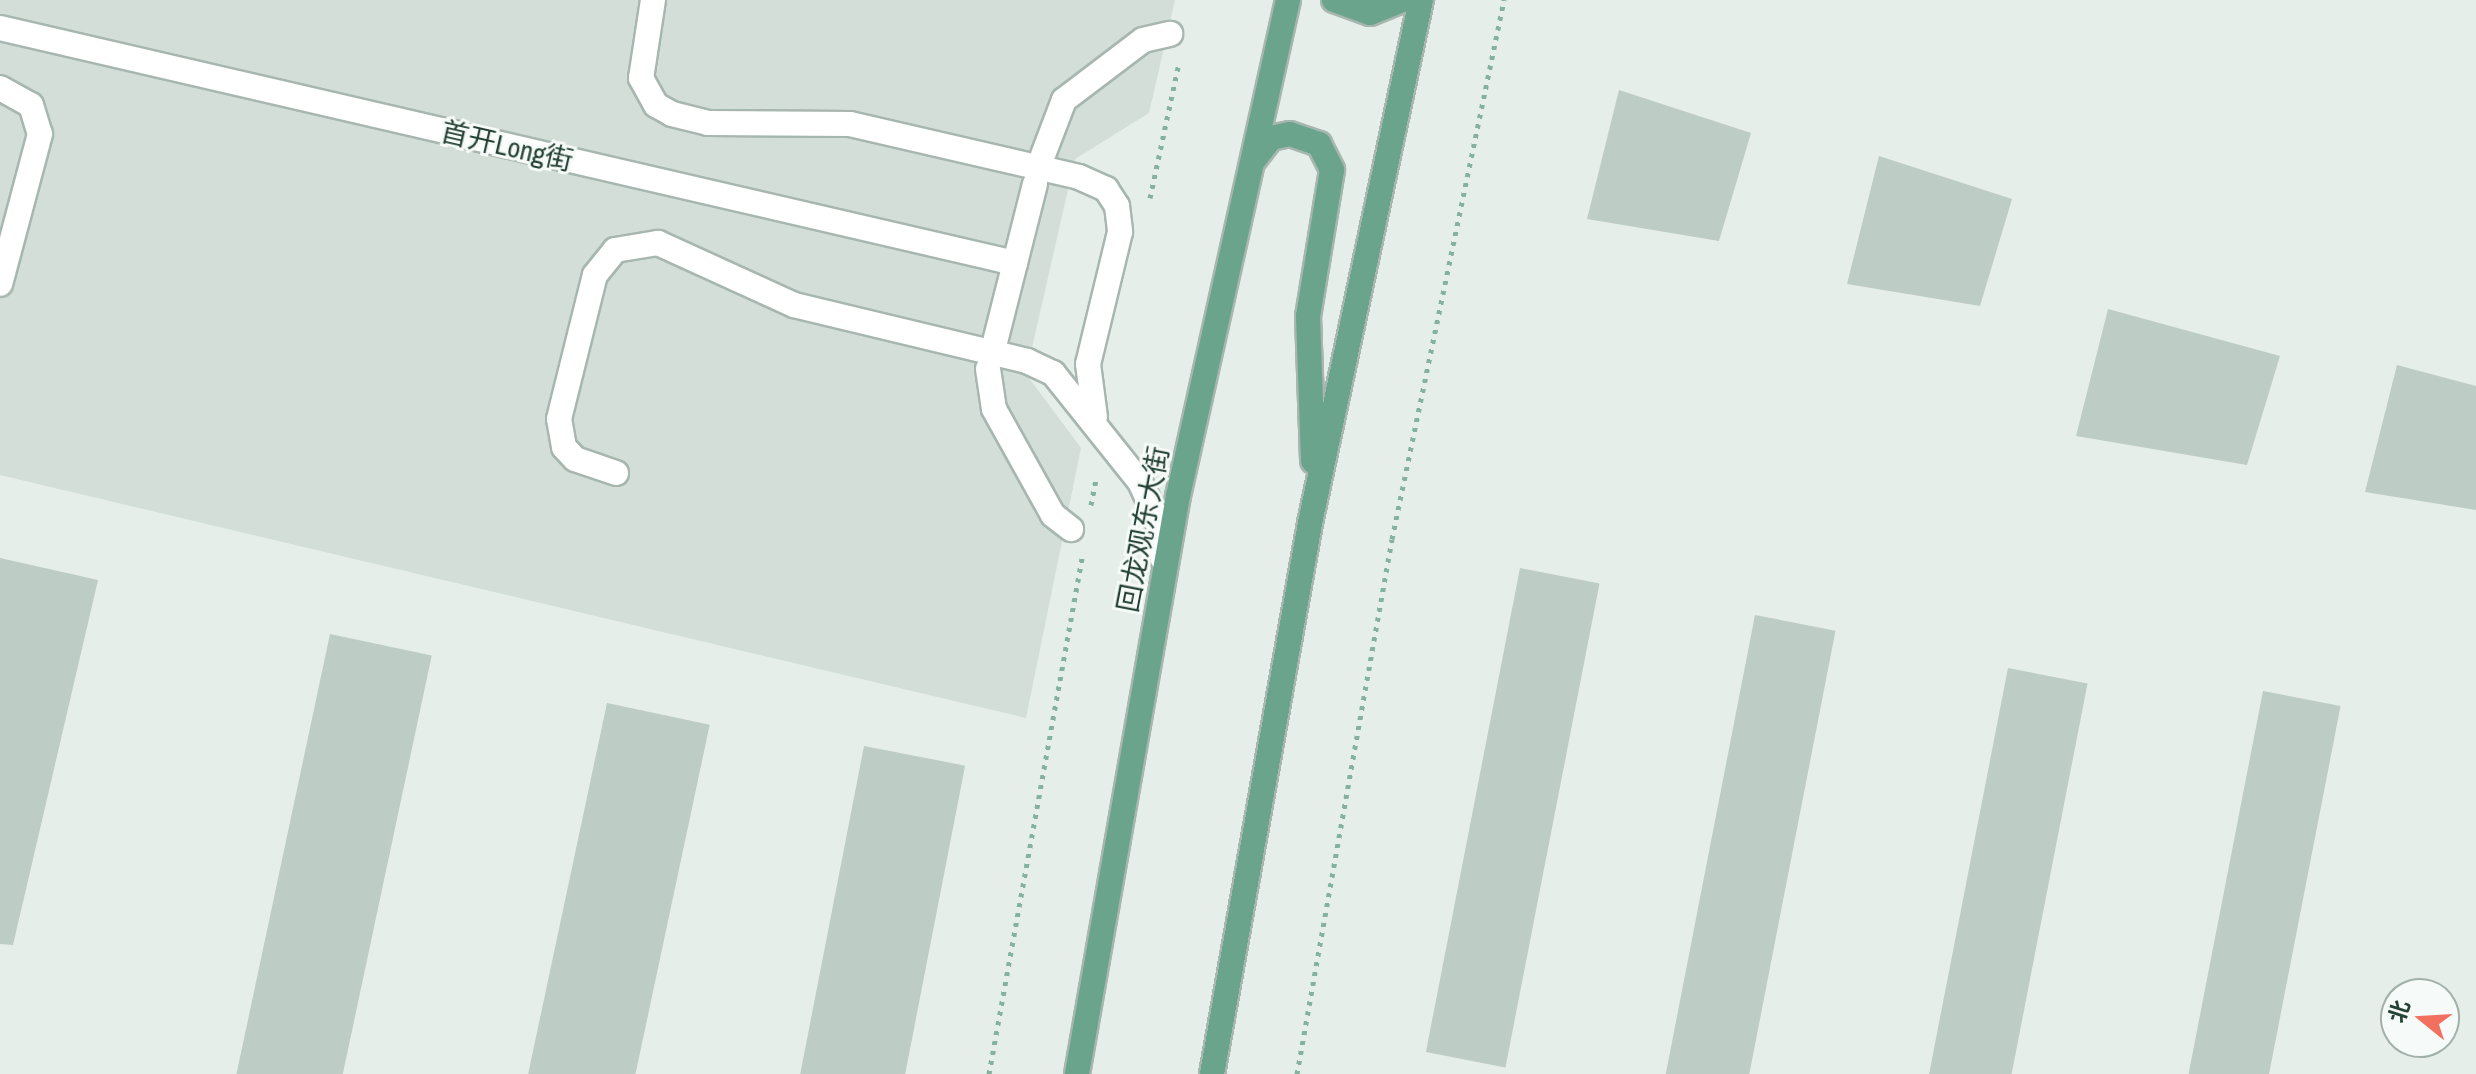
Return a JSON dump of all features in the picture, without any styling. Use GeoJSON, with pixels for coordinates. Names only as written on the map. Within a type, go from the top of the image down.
{"type":"FeatureCollection","features":[{"type":"Feature","properties":{"kind":"main road","name":"回龙观东大街"},"geometry":{"type":"LineString","coordinates":[[1077,1074],[1157,616],[1247,178],[1288,0]]}},
{"type":"Feature","properties":{"kind":"main road"},"geometry":{"type":"LineString","coordinates":[[1334,0],[1370,13],[1403,0]]}},
{"type":"Feature","properties":{"kind":"main road"},"geometry":{"type":"LineString","coordinates":[[1212,1074],[1310,523],[1421,0]]}},
{"type":"Feature","properties":{"kind":"main road"},"geometry":{"type":"LineString","coordinates":[[1247,178],[1259,150],[1280,134],[1319,144],[1332,170],[1308,316],[1310,523]]}},
{"type":"Feature","properties":{"kind":"street"},"geometry":{"type":"LineString","coordinates":[[653,0],[641,78],[656,105],[672,114],[708,123],[850,124],[1079,177],[1106,189],[1117,206],[1120,232],[1087,378],[1104,435]]}},
{"type":"Feature","properties":{"kind":"street","name":"首开Long街"},"geometry":{"type":"LineString","coordinates":[[0,28],[1015,263]]}},
{"type":"Feature","properties":{"kind":"street"},"geometry":{"type":"LineString","coordinates":[[1043,155],[1064,100],[1143,40],[1170,34]]}},
{"type":"Feature","properties":{"kind":"street"},"geometry":{"type":"LineString","coordinates":[[0,88],[31,105],[40,134],[0,284]]}},
{"type":"Feature","properties":{"kind":"street"},"geometry":{"type":"LineString","coordinates":[[995,342],[1035,184]]}},
{"type":"Feature","properties":{"kind":"street"},"geometry":{"type":"LineString","coordinates":[[616,473],[575,459],[564,447],[559,419],[595,275],[615,250],[642,242],[673,247],[794,305],[1041,366],[1063,383],[1140,482],[1158,521],[1163,555],[1157,616]]}},
{"type":"Feature","properties":{"kind":"street"},"geometry":{"type":"LineString","coordinates":[[988,369],[994,409],[1053,515],[1071,529]]}},
{"type":"Feature","properties":{"kind":"path"},"geometry":{"type":"LineString","coordinates":[[1297,1074],[1394,524],[1504,0]]}},
{"type":"Feature","properties":{"kind":"shaded area"},"geometry":{"type":"Polygon","coordinates":[[[0,0],[1175,0],[1149,113],[1075,159],[1026,374],[1081,448],[1026,718],[0,475],[0,0]]]}},
{"type":"Feature","properties":{"kind":"building"},"geometry":{"type":"Polygon","coordinates":[[[1619,90],[1751,133],[1719,241],[1587,219],[1619,90]]]}},
{"type":"Feature","properties":{"kind":"building"},"geometry":{"type":"Polygon","coordinates":[[[1879,156],[2012,199],[1980,306],[1847,284],[1879,156]]]}},
{"type":"Feature","properties":{"kind":"building"},"geometry":{"type":"Polygon","coordinates":[[[2108,309],[2280,356],[2247,465],[2076,436],[2108,309]]]}},
{"type":"Feature","properties":{"kind":"building"},"geometry":{"type":"Polygon","coordinates":[[[2397,365],[2476,386],[2476,510],[2365,492],[2397,365]]]}},
{"type":"Feature","properties":{"kind":"building"},"geometry":{"type":"Polygon","coordinates":[[[0,558],[98,580],[13,945],[0,944],[0,558]]]}},
{"type":"Feature","properties":{"kind":"building"},"geometry":{"type":"Polygon","coordinates":[[[1520,568],[1600,583],[1505,1067],[1426,1052],[1520,568]]]}},
{"type":"Feature","properties":{"kind":"building"},"geometry":{"type":"Polygon","coordinates":[[[1755,615],[1835,631],[1749,1074],[1666,1074],[1755,615]]]}},
{"type":"Feature","properties":{"kind":"building"},"geometry":{"type":"Polygon","coordinates":[[[330,634],[432,656],[343,1074],[236,1074],[330,634]]]}},
{"type":"Feature","properties":{"kind":"building"},"geometry":{"type":"Polygon","coordinates":[[[2008,668],[2088,683],[2012,1074],[1929,1074],[2008,668]]]}},
{"type":"Feature","properties":{"kind":"building"},"geometry":{"type":"Polygon","coordinates":[[[2263,691],[2341,706],[2269,1074],[2189,1074],[2263,691]]]}},
{"type":"Feature","properties":{"kind":"building"},"geometry":{"type":"Polygon","coordinates":[[[607,703],[710,725],[635,1074],[528,1074],[607,703]]]}},
{"type":"Feature","properties":{"kind":"building"},"geometry":{"type":"Polygon","coordinates":[[[864,746],[965,766],[905,1074],[800,1074],[864,746]]]}}]}
